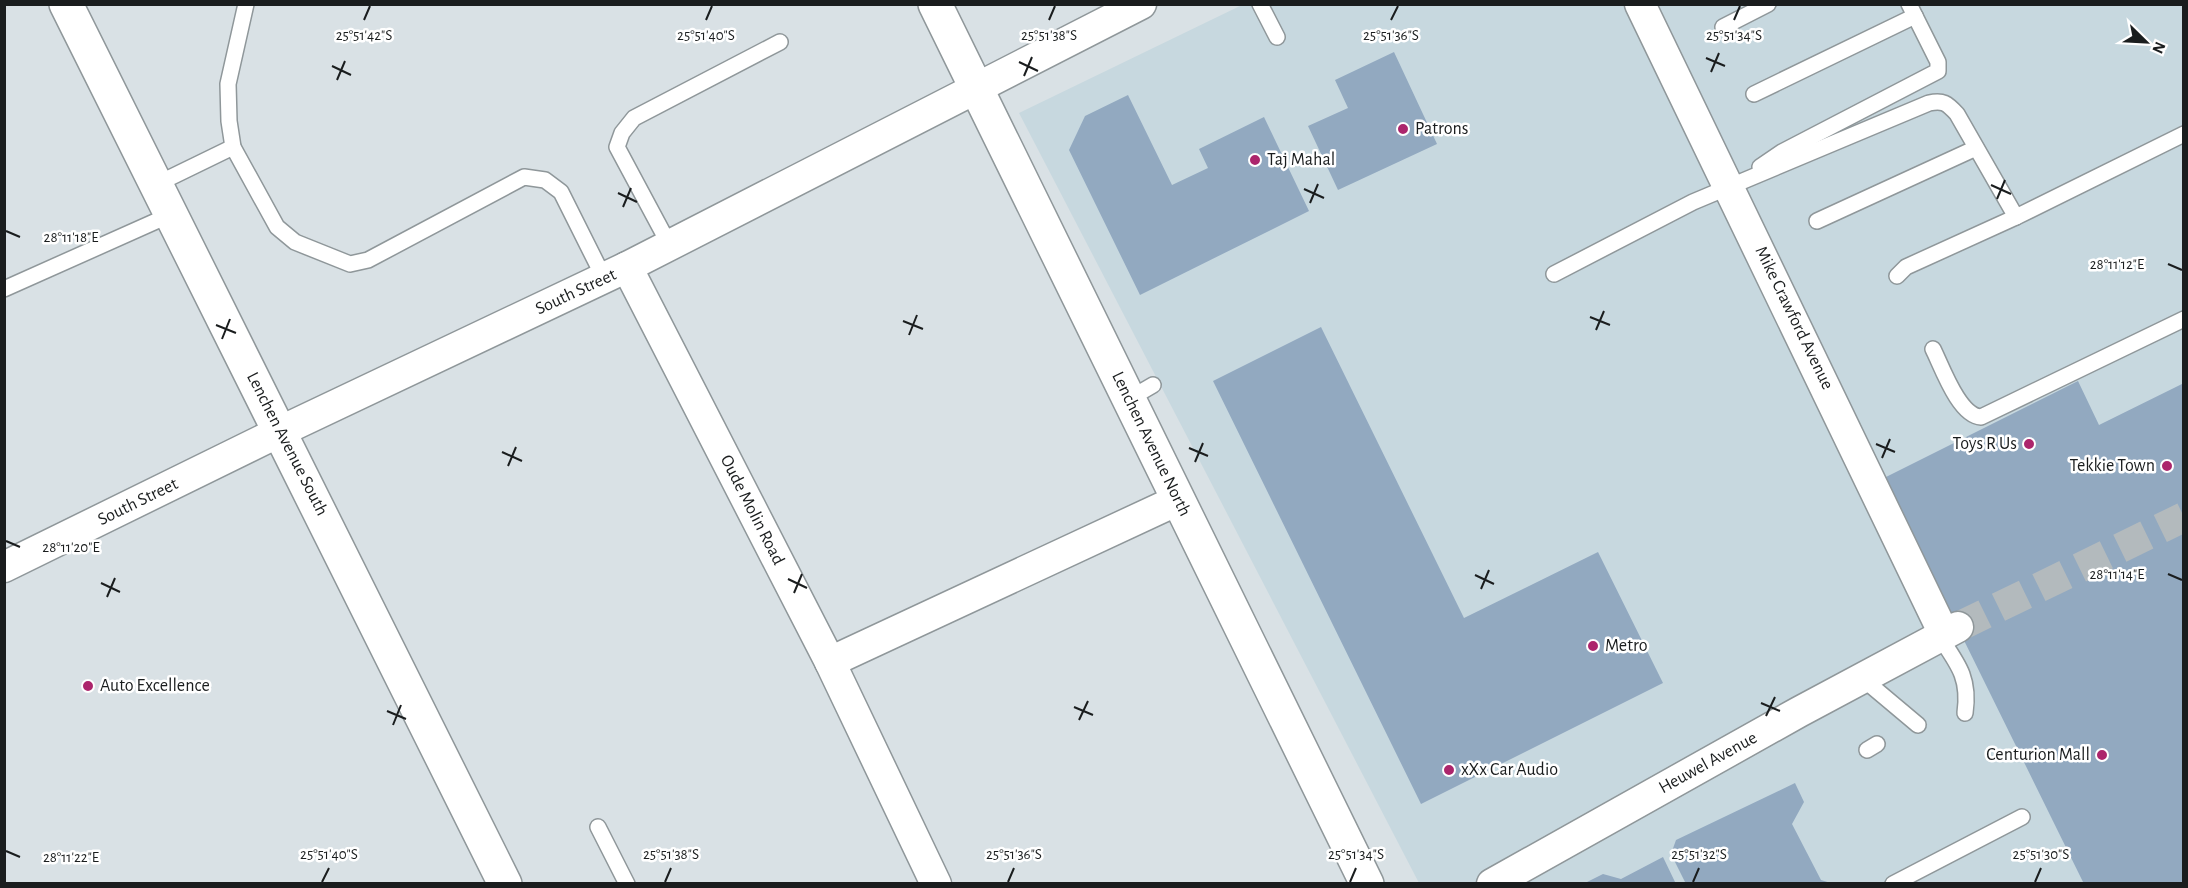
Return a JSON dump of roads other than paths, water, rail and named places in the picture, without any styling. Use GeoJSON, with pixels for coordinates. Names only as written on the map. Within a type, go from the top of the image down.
{"type":"FeatureCollection","features":[{"type":"Feature","properties":{"kind":"main road","name":"Lenchen Avenue South"},"geometry":{"type":"LineString","coordinates":[[66,4],[506,884]]}},
{"type":"Feature","properties":{"kind":"main road","name":"Lenchen Avenue North"},"geometry":{"type":"LineString","coordinates":[[935,4],[977,90],[1141,392],[1178,500],[1367,884]]}},
{"type":"Feature","properties":{"kind":"street","name":"South Street"},"geometry":{"type":"LineString","coordinates":[[4,567],[281,431],[670,246],[1141,4]]}},
{"type":"Feature","properties":{"kind":"street","name":"Mike Crawford Avenue"},"geometry":{"type":"LineString","coordinates":[[1640,4],[1947,632]]}},
{"type":"Feature","properties":{"kind":"street","name":"Oude Molin Road"},"geometry":{"type":"LineString","coordinates":[[615,273],[830,662],[936,884]]}},
{"type":"Feature","properties":{"kind":"street"},"geometry":{"type":"LineString","coordinates":[[830,662],[1178,500]]}},
{"type":"Feature","properties":{"kind":"street","name":"Heuwel Avenue"},"geometry":{"type":"LineString","coordinates":[[1492,884],[1947,632]]}},
{"type":"Feature","properties":{"kind":"lane"},"geometry":{"type":"LineString","coordinates":[[246,4],[228,84],[229,121],[233,147],[277,228],[295,242],[350,264],[368,260],[524,177],[545,180],[561,192],[615,273]]}},
{"type":"Feature","properties":{"kind":"lane"},"geometry":{"type":"LineString","coordinates":[[1260,4],[1277,37]]}},
{"type":"Feature","properties":{"kind":"lane"},"geometry":{"type":"LineString","coordinates":[[1723,27],[1768,4]]}},
{"type":"Feature","properties":{"kind":"lane"},"geometry":{"type":"LineString","coordinates":[[1730,187],[1782,152],[1938,71],[1938,62],[1912,10],[1754,94]]}},
{"type":"Feature","properties":{"kind":"lane"},"geometry":{"type":"LineString","coordinates":[[670,246],[617,147],[622,133],[634,118],[780,42]]}},
{"type":"Feature","properties":{"kind":"lane"},"geometry":{"type":"LineString","coordinates":[[1554,274],[1693,202],[1934,102],[1947,103],[2016,217]]}},
{"type":"Feature","properties":{"kind":"lane"},"geometry":{"type":"LineString","coordinates":[[1897,276],[1906,267],[2016,217],[2184,134]]}},
{"type":"Feature","properties":{"kind":"lane"},"geometry":{"type":"LineString","coordinates":[[157,184],[233,147]]}},
{"type":"Feature","properties":{"kind":"lane"},"geometry":{"type":"LineString","coordinates":[[1817,221],[1976,148]]}},
{"type":"Feature","properties":{"kind":"lane"},"geometry":{"type":"LineString","coordinates":[[4,290],[172,214]]}},
{"type":"Feature","properties":{"kind":"lane"},"geometry":{"type":"LineString","coordinates":[[1933,349],[1958,399],[1968,412],[1981,417],[2184,320]]}},
{"type":"Feature","properties":{"kind":"lane"},"geometry":{"type":"LineString","coordinates":[[1947,632],[1967,684],[1965,713]]}},
{"type":"Feature","properties":{"kind":"lane"},"geometry":{"type":"LineString","coordinates":[[1862,678],[1918,725]]}},
{"type":"Feature","properties":{"kind":"lane"},"geometry":{"type":"LineString","coordinates":[[1893,884],[2022,817]]}},
{"type":"Feature","properties":{"kind":"lane"},"geometry":{"type":"LineString","coordinates":[[598,827],[627,884]]}},
{"type":"Feature","properties":{"kind":"tunnel"},"geometry":{"type":"LineString","coordinates":[[1958,627],[2184,517]]}},
{"type":"Feature","properties":{"kind":"place","name":"Patrons"},"geometry":{"type":"Point","coordinates":[1403,129]}},
{"type":"Feature","properties":{"kind":"place","name":"Taj Mahal"},"geometry":{"type":"Point","coordinates":[1255,160]}},
{"type":"Feature","properties":{"kind":"place","name":"Toys R Us"},"geometry":{"type":"Point","coordinates":[2029,444]}},
{"type":"Feature","properties":{"kind":"place","name":"Tekkie Town"},"geometry":{"type":"Point","coordinates":[2167,466]}},
{"type":"Feature","properties":{"kind":"place","name":"Metro"},"geometry":{"type":"Point","coordinates":[1593,646]}},
{"type":"Feature","properties":{"kind":"place","name":"Auto Excellence"},"geometry":{"type":"Point","coordinates":[88,686]}},
{"type":"Feature","properties":{"kind":"place","name":"Centurion Mall"},"geometry":{"type":"Point","coordinates":[2102,755]}},
{"type":"Feature","properties":{"kind":"place","name":"xXx Car Audio"},"geometry":{"type":"Point","coordinates":[1449,770]}}]}
